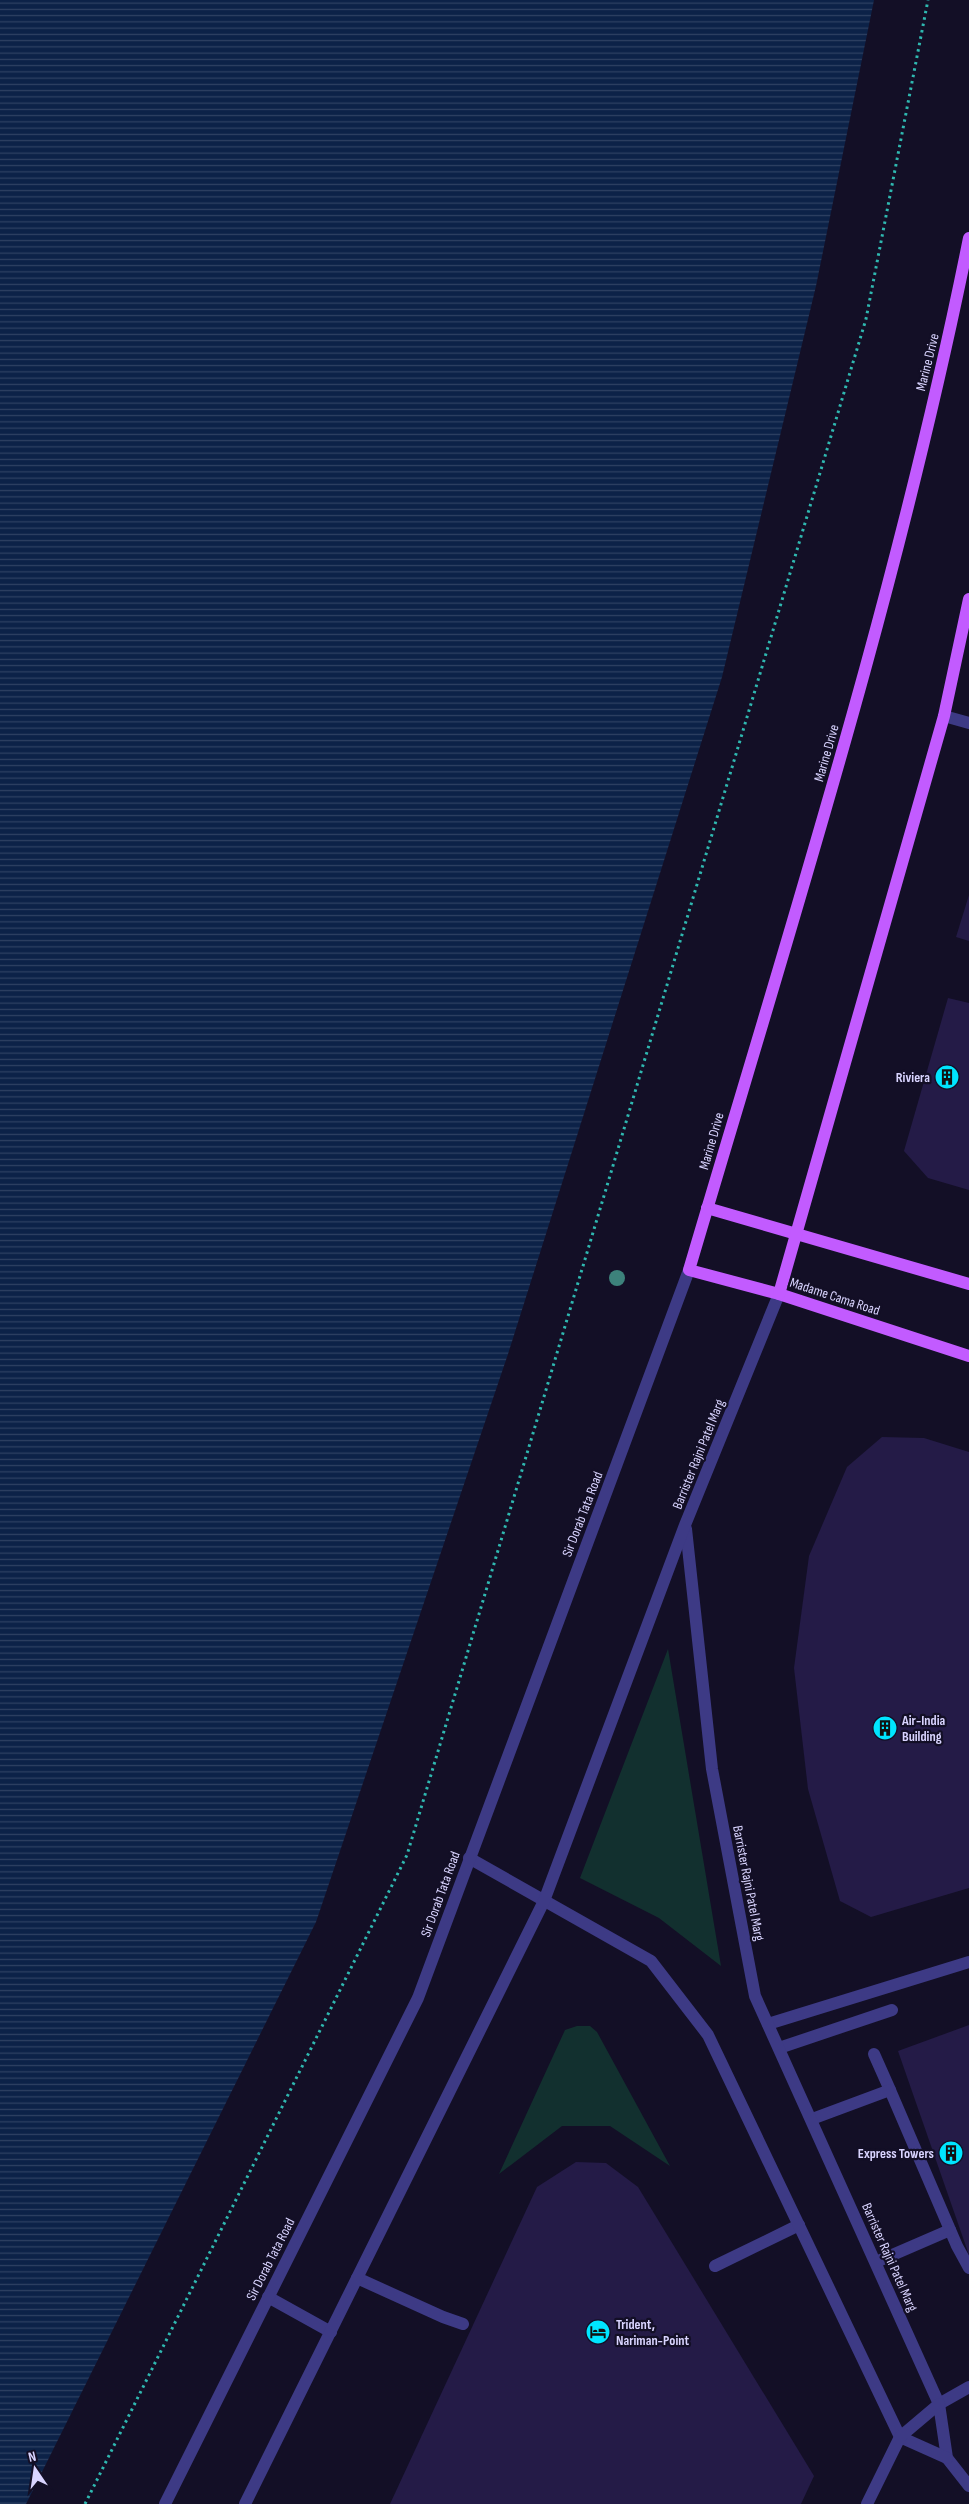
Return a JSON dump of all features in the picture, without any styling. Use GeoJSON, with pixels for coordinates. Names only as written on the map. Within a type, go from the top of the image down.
{"type":"FeatureCollection","features":[{"type":"Feature","properties":{"kind":"main road","name":"Marine Drive"},"geometry":{"type":"LineString","coordinates":[[689,1270],[859,696],[948,341],[969,238]]}},
{"type":"Feature","properties":{"kind":"main road"},"geometry":{"type":"LineString","coordinates":[[779,1294],[944,716],[969,600]]}},
{"type":"Feature","properties":{"kind":"main road"},"geometry":{"type":"LineString","coordinates":[[707,1208],[969,1284]]}},
{"type":"Feature","properties":{"kind":"main road","name":"Madame Cama Road"},"geometry":{"type":"LineString","coordinates":[[689,1270],[779,1294],[969,1356]]}},
{"type":"Feature","properties":{"kind":"street"},"geometry":{"type":"LineString","coordinates":[[944,716],[969,723]]}},
{"type":"Feature","properties":{"kind":"street","name":"Sir Dorab Tata Road"},"geometry":{"type":"LineString","coordinates":[[165,2504],[418,1998],[689,1270]]}},
{"type":"Feature","properties":{"kind":"street","name":"Barrister Rajni Patel Marg"},"geometry":{"type":"LineString","coordinates":[[779,1294],[685,1525],[712,1769],[756,1996],[939,2404],[947,2458]]}},
{"type":"Feature","properties":{"kind":"street"},"geometry":{"type":"LineString","coordinates":[[245,2504],[544,1901],[685,1525]]}},
{"type":"Feature","properties":{"kind":"street"},"geometry":{"type":"LineString","coordinates":[[469,1858],[651,1961],[708,2035],[900,2437]]}},
{"type":"Feature","properties":{"kind":"street"},"geometry":{"type":"LineString","coordinates":[[768,2024],[969,1962]]}},
{"type":"Feature","properties":{"kind":"street"},"geometry":{"type":"LineString","coordinates":[[779,2048],[892,2010]]}},
{"type":"Feature","properties":{"kind":"street"},"geometry":{"type":"LineString","coordinates":[[874,2054],[950,2230],[969,2268]]}},
{"type":"Feature","properties":{"kind":"street"},"geometry":{"type":"LineString","coordinates":[[812,2119],[890,2090]]}},
{"type":"Feature","properties":{"kind":"street"},"geometry":{"type":"LineString","coordinates":[[715,2266],[799,2225]]}},
{"type":"Feature","properties":{"kind":"street"},"geometry":{"type":"LineString","coordinates":[[876,2262],[950,2230]]}},
{"type":"Feature","properties":{"kind":"street"},"geometry":{"type":"LineString","coordinates":[[357,2278],[462,2324]]}},
{"type":"Feature","properties":{"kind":"street"},"geometry":{"type":"LineString","coordinates":[[268,2298],[330,2332]]}},
{"type":"Feature","properties":{"kind":"street"},"geometry":{"type":"LineString","coordinates":[[867,2504],[900,2437],[939,2404],[969,2387]]}},
{"type":"Feature","properties":{"kind":"street","name":"Barrister Rajni Patel Marg"},"geometry":{"type":"LineString","coordinates":[[900,2437],[947,2458],[969,2486]]}},
{"type":"Feature","properties":{"kind":"path"},"geometry":{"type":"LineString","coordinates":[[84,2504],[407,1855],[866,319],[928,0]]}},
{"type":"Feature","properties":{"kind":"green space"},"geometry":{"type":"Polygon","coordinates":[[[668,1649],[721,1966],[659,1918],[580,1878],[668,1649]]]}},
{"type":"Feature","properties":{"kind":"green space"},"geometry":{"type":"Polygon","coordinates":[[[577,2026],[590,2026],[597,2032],[670,2166],[610,2126],[562,2126],[499,2174],[565,2030],[577,2026]]]}},
{"type":"Feature","properties":{"kind":"water"},"geometry":{"type":"Polygon","coordinates":[[[0,0],[874,0],[816,286],[722,677],[508,1354],[316,1922],[26,2504],[0,2504],[0,0]]]}},
{"type":"Feature","properties":{"kind":"building"},"geometry":{"type":"Polygon","coordinates":[[[969,895],[969,941],[956,937],[969,895]]]}},
{"type":"Feature","properties":{"kind":"building","name":"Riviera"},"geometry":{"type":"Polygon","coordinates":[[[948,998],[969,1003],[969,1190],[928,1178],[904,1151],[948,998]]]}},
{"type":"Feature","properties":{"kind":"building","name":"Air-India Building"},"geometry":{"type":"Polygon","coordinates":[[[882,1437],[924,1438],[969,1452],[969,1888],[871,1917],[840,1901],[808,1789],[794,1668],[809,1556],[847,1467],[882,1437]]]}},
{"type":"Feature","properties":{"kind":"building","name":"Express Towers"},"geometry":{"type":"Polygon","coordinates":[[[969,2025],[969,2255],[898,2051],[969,2025]]]}},
{"type":"Feature","properties":{"kind":"building","name":"Trident, Nariman-Point"},"geometry":{"type":"Polygon","coordinates":[[[576,2162],[606,2163],[638,2187],[814,2476],[801,2504],[390,2504],[537,2187],[576,2162]]]}},
{"type":"Feature","properties":{"kind":"place","name":"Riviera"},"geometry":{"type":"Point","coordinates":[947,1077]}},
{"type":"Feature","properties":{"kind":"place","name":"Air-India Building"},"geometry":{"type":"Point","coordinates":[885,1728]}},
{"type":"Feature","properties":{"kind":"place","name":"Express Towers"},"geometry":{"type":"Point","coordinates":[951,2153]}},
{"type":"Feature","properties":{"kind":"place","name":"Trident, Nariman-Point"},"geometry":{"type":"Point","coordinates":[598,2332]}}]}
